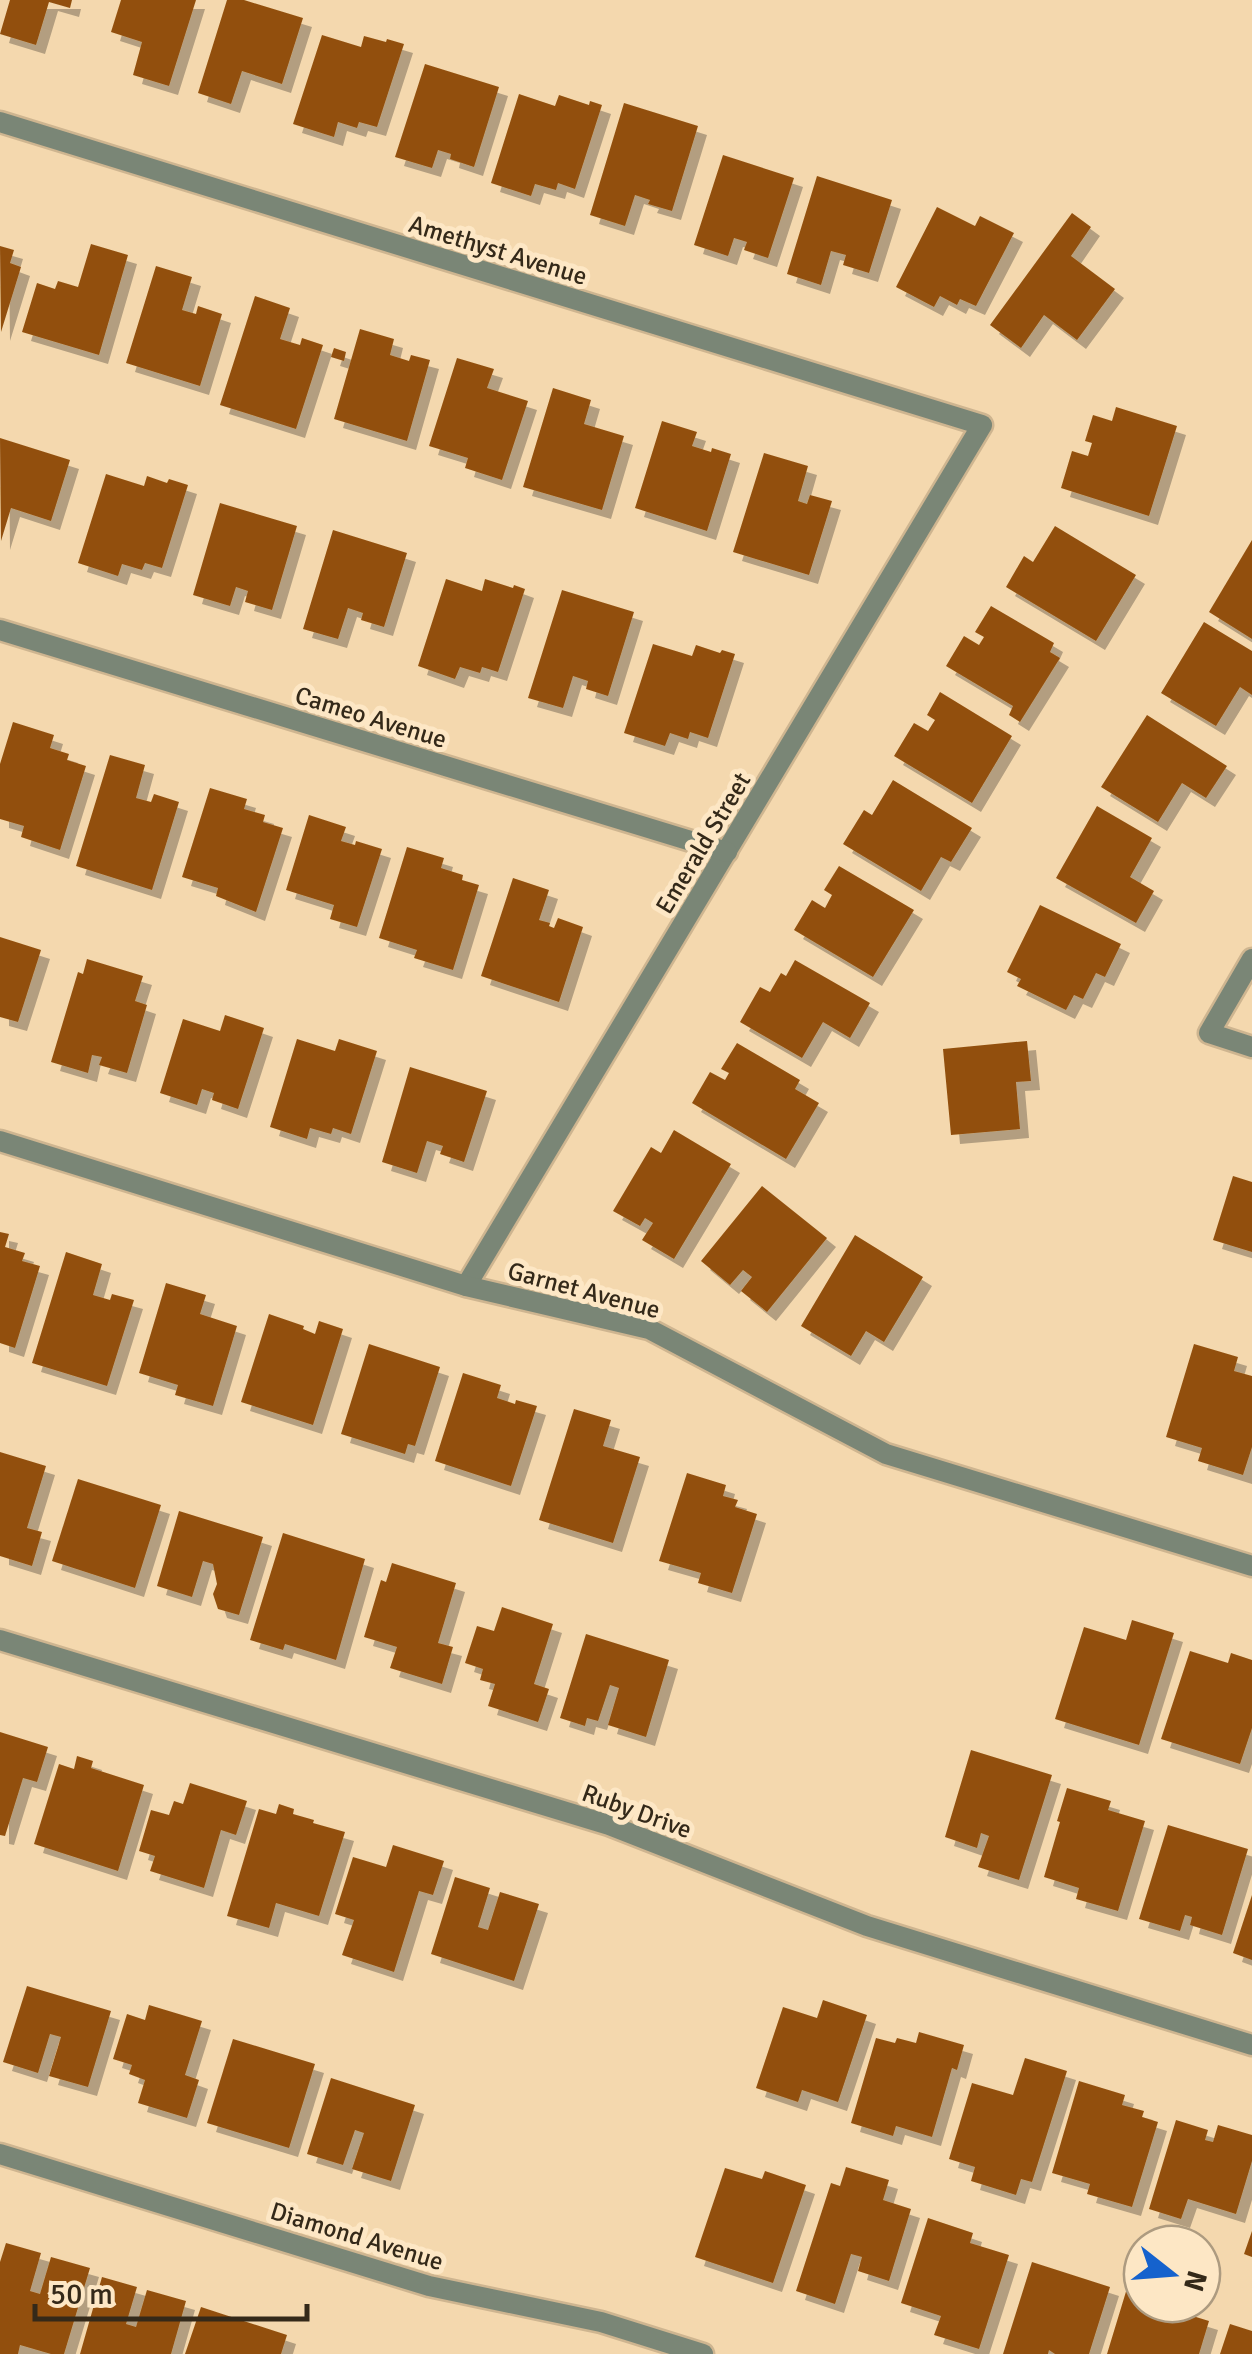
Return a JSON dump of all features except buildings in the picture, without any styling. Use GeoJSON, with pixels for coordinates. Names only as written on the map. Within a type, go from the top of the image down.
{"type":"FeatureCollection","features":[{"type":"Feature","properties":{"kind":"street","name":"Amethyst Avenue"},"geometry":{"type":"LineString","coordinates":[[0,122],[982,425]]}},
{"type":"Feature","properties":{"kind":"street","name":"Emerald Street"},"geometry":{"type":"LineString","coordinates":[[466,1286],[982,425]]}},
{"type":"Feature","properties":{"kind":"street","name":"Cameo Avenue"},"geometry":{"type":"LineString","coordinates":[[0,630],[728,852]]}},
{"type":"Feature","properties":{"kind":"street"},"geometry":{"type":"LineString","coordinates":[[1252,959],[1209,1033],[1252,1047]]}},
{"type":"Feature","properties":{"kind":"street","name":"Garnet Avenue"},"geometry":{"type":"LineString","coordinates":[[0,1141],[466,1286],[649,1329],[886,1454],[1252,1566]]}},
{"type":"Feature","properties":{"kind":"street","name":"Ruby Drive"},"geometry":{"type":"LineString","coordinates":[[0,1640],[609,1824],[867,1926],[1252,2045]]}},
{"type":"Feature","properties":{"kind":"street","name":"Diamond Avenue"},"geometry":{"type":"LineString","coordinates":[[0,2154],[429,2286],[601,2322],[703,2354]]}}]}
